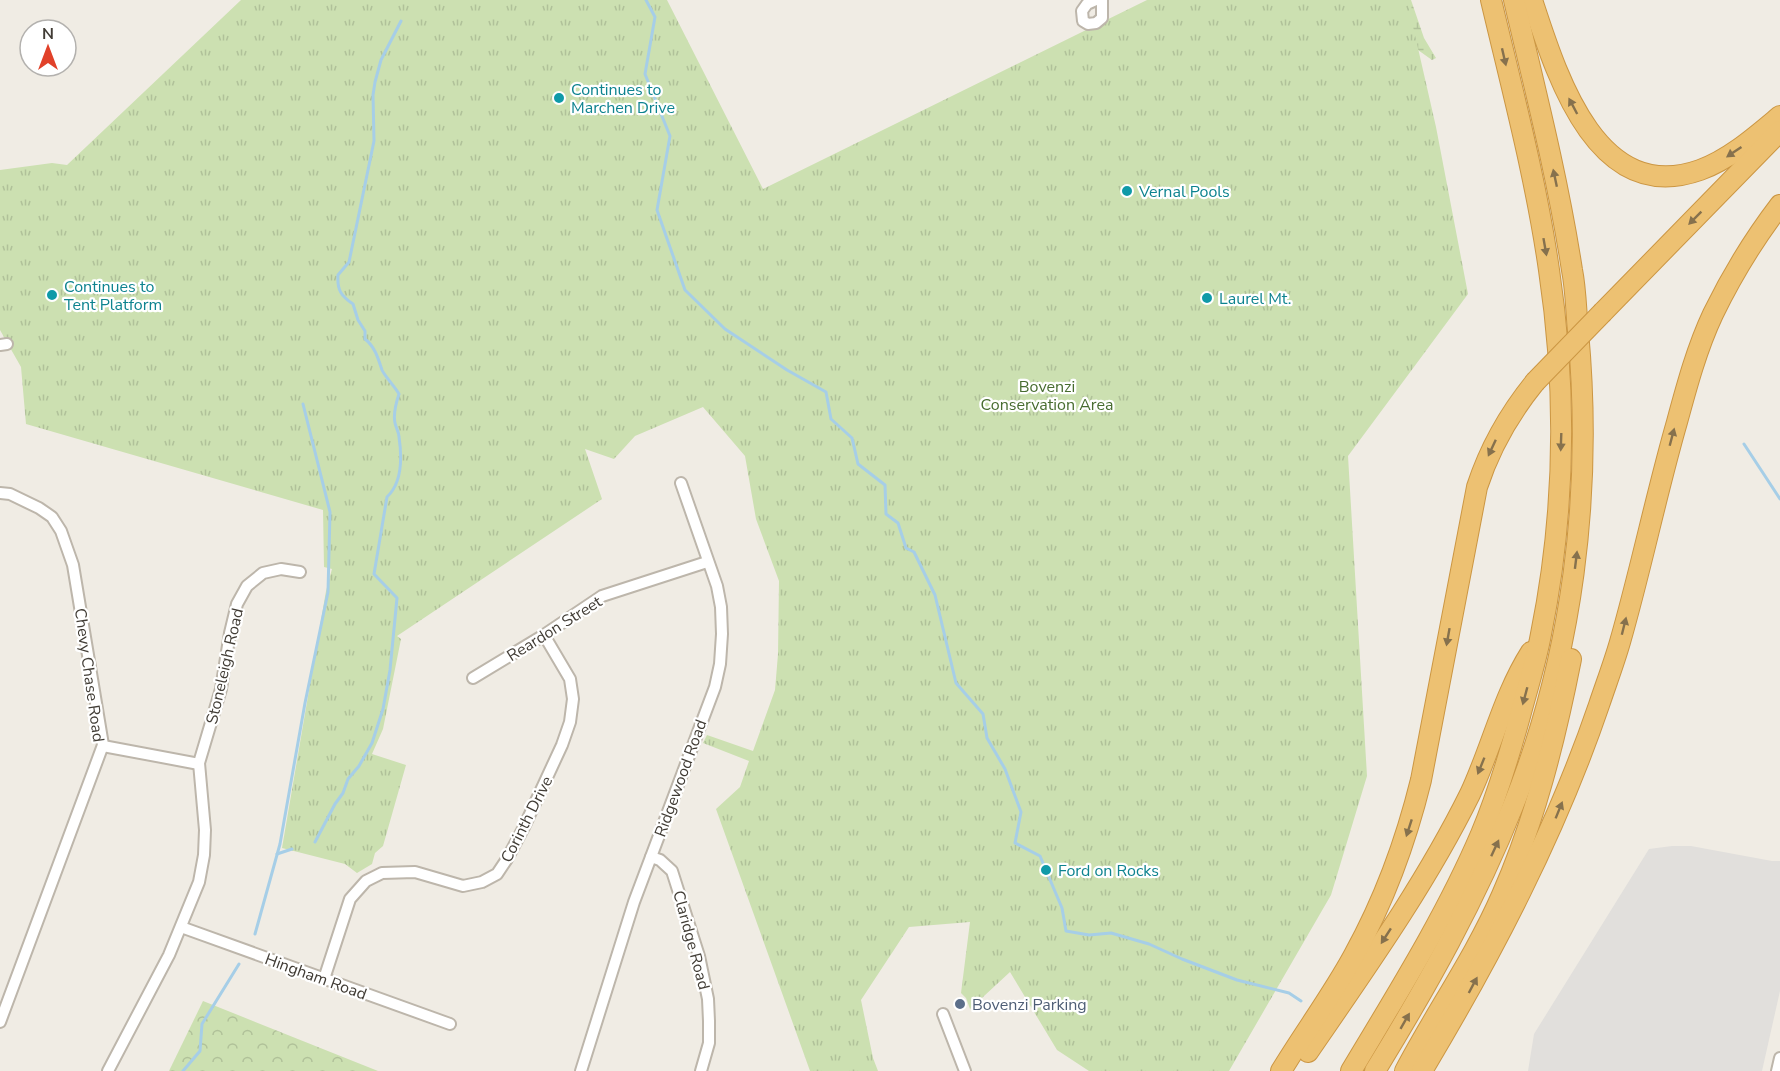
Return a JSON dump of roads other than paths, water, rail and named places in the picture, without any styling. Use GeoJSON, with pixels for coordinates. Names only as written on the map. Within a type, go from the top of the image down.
{"type":"FeatureCollection","features":[{"type":"Feature","properties":{"kind":"highway"},"geometry":{"type":"LineString","coordinates":[[1351,1071],[1443,912],[1482,833],[1510,752],[1540,637],[1552,567],[1559,501],[1561,430],[1557,337],[1550,270],[1534,184],[1491,0]]}},
{"type":"Feature","properties":{"kind":"highway"},"geometry":{"type":"LineString","coordinates":[[1376,1071],[1449,942],[1513,806],[1540,726],[1562,648],[1580,526],[1584,413],[1573,272],[1541,112],[1514,0]]}},
{"type":"Feature","properties":{"kind":"highway"},"geometry":{"type":"LineString","coordinates":[[1532,0],[1574,109],[1584,126],[1619,162],[1634,169],[1665,175],[1700,170],[1734,152],[1780,116]]}},
{"type":"Feature","properties":{"kind":"highway"},"geometry":{"type":"LineString","coordinates":[[1281,1071],[1353,957],[1383,897],[1400,856],[1424,769],[1477,487],[1483,467],[1502,427],[1535,381],[1780,131]]}},
{"type":"Feature","properties":{"kind":"highway"},"geometry":{"type":"LineString","coordinates":[[1422,1071],[1498,939],[1557,816],[1591,729],[1620,643],[1658,488],[1691,372],[1713,315],[1740,263],[1780,205]]}},
{"type":"Feature","properties":{"kind":"highway"},"geometry":{"type":"LineString","coordinates":[[1405,1071],[1502,896],[1524,841],[1546,769],[1572,651],[1571,594]]}},
{"type":"Feature","properties":{"kind":"highway"},"geometry":{"type":"LineString","coordinates":[[1294,1071],[1431,867],[1470,792],[1517,674],[1540,637]]}},
{"type":"Feature","properties":{"kind":"street"},"geometry":{"type":"LineString","coordinates":[[1096,0],[1087,4],[1082,11],[1083,21],[1088,24],[1096,23],[1102,18],[1102,0]]}},
{"type":"Feature","properties":{"kind":"street","name":"Ridgewood Road"},"geometry":{"type":"LineString","coordinates":[[581,1071],[634,902],[715,687],[720,664],[721,607],[717,586],[681,483]]}},
{"type":"Feature","properties":{"kind":"street","name":"Chevy Chase Road"},"geometry":{"type":"LineString","coordinates":[[0,492],[10,494],[39,508],[52,517],[61,531],[73,565],[103,746],[0,1022]]}},
{"type":"Feature","properties":{"kind":"street","name":"Reardon Street"},"geometry":{"type":"LineString","coordinates":[[473,678],[602,596],[707,562]]}},
{"type":"Feature","properties":{"kind":"street","name":"Stoneleigh Road"},"geometry":{"type":"LineString","coordinates":[[108,1071],[170,955],[199,882],[204,855],[205,823],[199,764],[221,688],[230,633],[241,594],[263,573],[282,569],[300,572]]}},
{"type":"Feature","properties":{"kind":"street","name":"Corinth Drive"},"geometry":{"type":"LineString","coordinates":[[324,979],[350,899],[366,881],[382,873],[415,872],[463,886],[482,882],[496,874],[507,859],[562,745],[570,722],[573,699],[570,679],[544,635]]}},
{"type":"Feature","properties":{"kind":"street"},"geometry":{"type":"LineString","coordinates":[[103,746],[199,764]]}},
{"type":"Feature","properties":{"kind":"street","name":"Claridge Road"},"geometry":{"type":"LineString","coordinates":[[651,857],[660,860],[672,872],[687,913],[702,966],[708,999],[709,1043],[701,1071]]}},
{"type":"Feature","properties":{"kind":"street","name":"Hingham Road"},"geometry":{"type":"LineString","coordinates":[[182,927],[450,1024]]}},
{"type":"Feature","properties":{"kind":"street"},"geometry":{"type":"LineString","coordinates":[[943,1014],[965,1071]]}},
{"type":"Feature","properties":{"kind":"street"},"geometry":{"type":"LineString","coordinates":[[1777,1071],[1780,1058]]}},
{"type":"Feature","properties":{"kind":"waterway"},"geometry":{"type":"LineString","coordinates":[[646,0],[655,17],[645,74],[670,136],[657,210],[685,290],[725,329],[787,370],[826,392],[831,419],[852,438],[858,464],[885,485],[886,514],[898,523],[906,548],[914,552],[935,595],[956,683],[983,714],[987,738],[1005,769],[1021,812],[1015,843],[1040,856],[1062,908],[1066,931],[1089,935],[1111,933],[1149,944],[1237,980],[1289,993],[1301,1001]]}},
{"type":"Feature","properties":{"kind":"waterway"},"geometry":{"type":"LineString","coordinates":[[315,842],[343,793],[348,779],[359,766],[372,743],[383,709],[390,670],[397,598],[374,574],[387,497],[399,477],[400,445],[394,416],[399,394],[383,372],[374,349],[365,339],[365,331],[358,320],[353,304],[339,289],[338,275],[349,262],[374,141],[375,82],[381,60],[401,21]]}},
{"type":"Feature","properties":{"kind":"waterway"},"geometry":{"type":"LineString","coordinates":[[255,934],[280,844],[305,703],[328,592],[330,512],[303,404]]}},
{"type":"Feature","properties":{"kind":"waterway"},"geometry":{"type":"LineString","coordinates":[[1744,444],[1780,499]]}},
{"type":"Feature","properties":{"kind":"waterway"},"geometry":{"type":"LineString","coordinates":[[277,854],[292,849]]}},
{"type":"Feature","properties":{"kind":"waterway"},"geometry":{"type":"LineString","coordinates":[[183,1071],[200,1051],[202,1024],[239,964]]}},
{"type":"Feature","properties":{"kind":"place","name":"Continues to Marchen Drive"},"geometry":{"type":"Point","coordinates":[559,98]}},
{"type":"Feature","properties":{"kind":"place","name":"Vernal Pools"},"geometry":{"type":"Point","coordinates":[1127,191]}},
{"type":"Feature","properties":{"kind":"place","name":"Continues to Tent Platform"},"geometry":{"type":"Point","coordinates":[52,295]}},
{"type":"Feature","properties":{"kind":"place","name":"Laurel Mt."},"geometry":{"type":"Point","coordinates":[1207,298]}},
{"type":"Feature","properties":{"kind":"place","name":"Ford on Rocks"},"geometry":{"type":"Point","coordinates":[1046,870]}},
{"type":"Feature","properties":{"kind":"place","name":"Bovenzi Parking"},"geometry":{"type":"Point","coordinates":[960,1004]}},
{"type":"Feature","properties":{"kind":"park label","name":"Bovenzi Conservation Area"},"geometry":{"type":"Point","coordinates":[1047,395]}}]}
